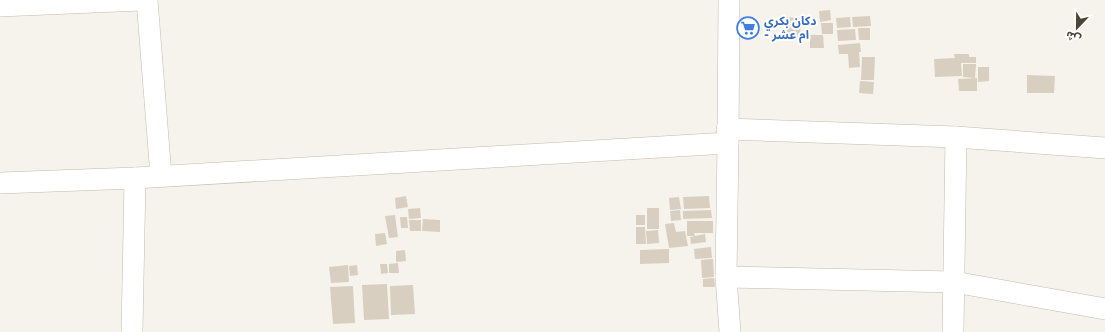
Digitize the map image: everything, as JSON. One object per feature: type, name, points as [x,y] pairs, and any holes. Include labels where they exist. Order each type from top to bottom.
[{"type":"street","points":[[0,6],[141,0]]},
{"type":"street","points":[[147,0],[160,176]]},
{"type":"street","points":[[730,0],[726,277],[730,332]]},
{"type":"street","points":[[0,183],[135,178],[728,136],[956,137],[1105,148]]},
{"type":"street","points":[[954,332],[956,137]]},
{"type":"street","points":[[132,332],[135,178]]},
{"type":"street","points":[[726,277],[954,282],[1105,309]]},
{"type":"building","points":[[830,10],[831,20],[820,22],[819,11]]},
{"type":"building","points":[[870,16],[871,26],[853,27],[852,17]]},
{"type":"building","points":[[785,17],[801,18],[800,40],[785,40]]},
{"type":"building","points":[[850,17],[851,27],[837,28],[836,18]]},
{"type":"building","points":[[821,23],[833,23],[833,34],[822,34]]},
{"type":"building","points":[[858,28],[870,28],[870,40],[859,40]]},
{"type":"building","points":[[855,29],[856,40],[838,41],[837,30]]},
{"type":"building","points":[[810,35],[823,35],[824,48],[810,48]]},
{"type":"building","points":[[860,43],[860,67],[849,68],[848,54],[839,54],[838,45]]},
{"type":"building","points":[[954,54],[969,54],[969,57],[976,57],[976,63],[961,63],[962,76],[935,77],[934,59],[955,58]]},
{"type":"building","points":[[862,57],[875,57],[874,80],[861,80]]},
{"type":"building","points":[[963,64],[976,64],[975,78],[963,77]]},
{"type":"building","points":[[978,67],[989,67],[989,81],[978,82]]},
{"type":"building","points":[[1027,75],[1055,76],[1054,93],[1027,93]]},
{"type":"building","points":[[977,78],[977,91],[959,91],[958,79]]},
{"type":"building","points":[[860,81],[874,82],[873,94],[859,93]]},
{"type":"building","points":[[406,196],[408,207],[396,209],[395,198]]},
{"type":"building","points":[[709,196],[710,208],[684,209],[683,197]]},
{"type":"building","points":[[679,197],[681,209],[670,210],[669,198]]},
{"type":"building","points":[[420,208],[421,218],[409,219],[408,209]]},
{"type":"building","points":[[647,208],[659,208],[659,229],[647,229]]},
{"type":"building","points":[[680,210],[681,220],[671,221],[670,211]]},
{"type":"building","points":[[711,210],[712,218],[683,219],[683,211]]},
{"type":"building","points":[[395,215],[398,237],[389,238],[385,216]]},
{"type":"building","points":[[636,215],[645,215],[645,225],[636,225]]},
{"type":"building","points":[[400,217],[407,217],[408,228],[401,228]]},
{"type":"building","points":[[423,219],[440,220],[440,232],[422,231]]},
{"type":"building","points":[[409,220],[421,220],[421,231],[410,231]]},
{"type":"building","points":[[687,221],[713,221],[713,233],[694,233],[695,236],[687,236]]},
{"type":"building","points":[[674,223],[676,232],[685,231],[688,246],[669,248],[665,224]]},
{"type":"building","points":[[636,227],[645,227],[646,244],[636,244]]},
{"type":"building","points":[[658,230],[659,243],[647,244],[646,231]]},
{"type":"building","points":[[385,233],[387,244],[376,246],[375,234]]},
{"type":"building","points":[[705,234],[706,242],[691,244],[690,237]]},
{"type":"building","points":[[711,247],[712,258],[695,259],[694,249]]},
{"type":"building","points":[[669,249],[669,263],[640,264],[640,250]]},
{"type":"building","points":[[405,250],[406,261],[396,262],[396,251]]},
{"type":"building","points":[[713,259],[714,277],[702,278],[701,260]]},
{"type":"building","points":[[398,263],[399,273],[389,273],[389,264]]},
{"type":"building","points":[[380,264],[387,264],[388,273],[381,274]]},
{"type":"building","points":[[348,265],[349,282],[331,283],[329,267]]},
{"type":"building","points":[[357,265],[358,275],[350,276],[349,266]]},
{"type":"building","points":[[714,278],[715,287],[703,287],[703,279]]},
{"type":"building","points":[[387,284],[389,319],[364,320],[362,285]]},
{"type":"building","points":[[413,285],[415,314],[391,315],[390,286]]},
{"type":"building","points":[[353,286],[355,323],[333,324],[330,287]]},
{"type":"place","name":"دكان بكري - ام عشر","points":[[748,28]]}]
